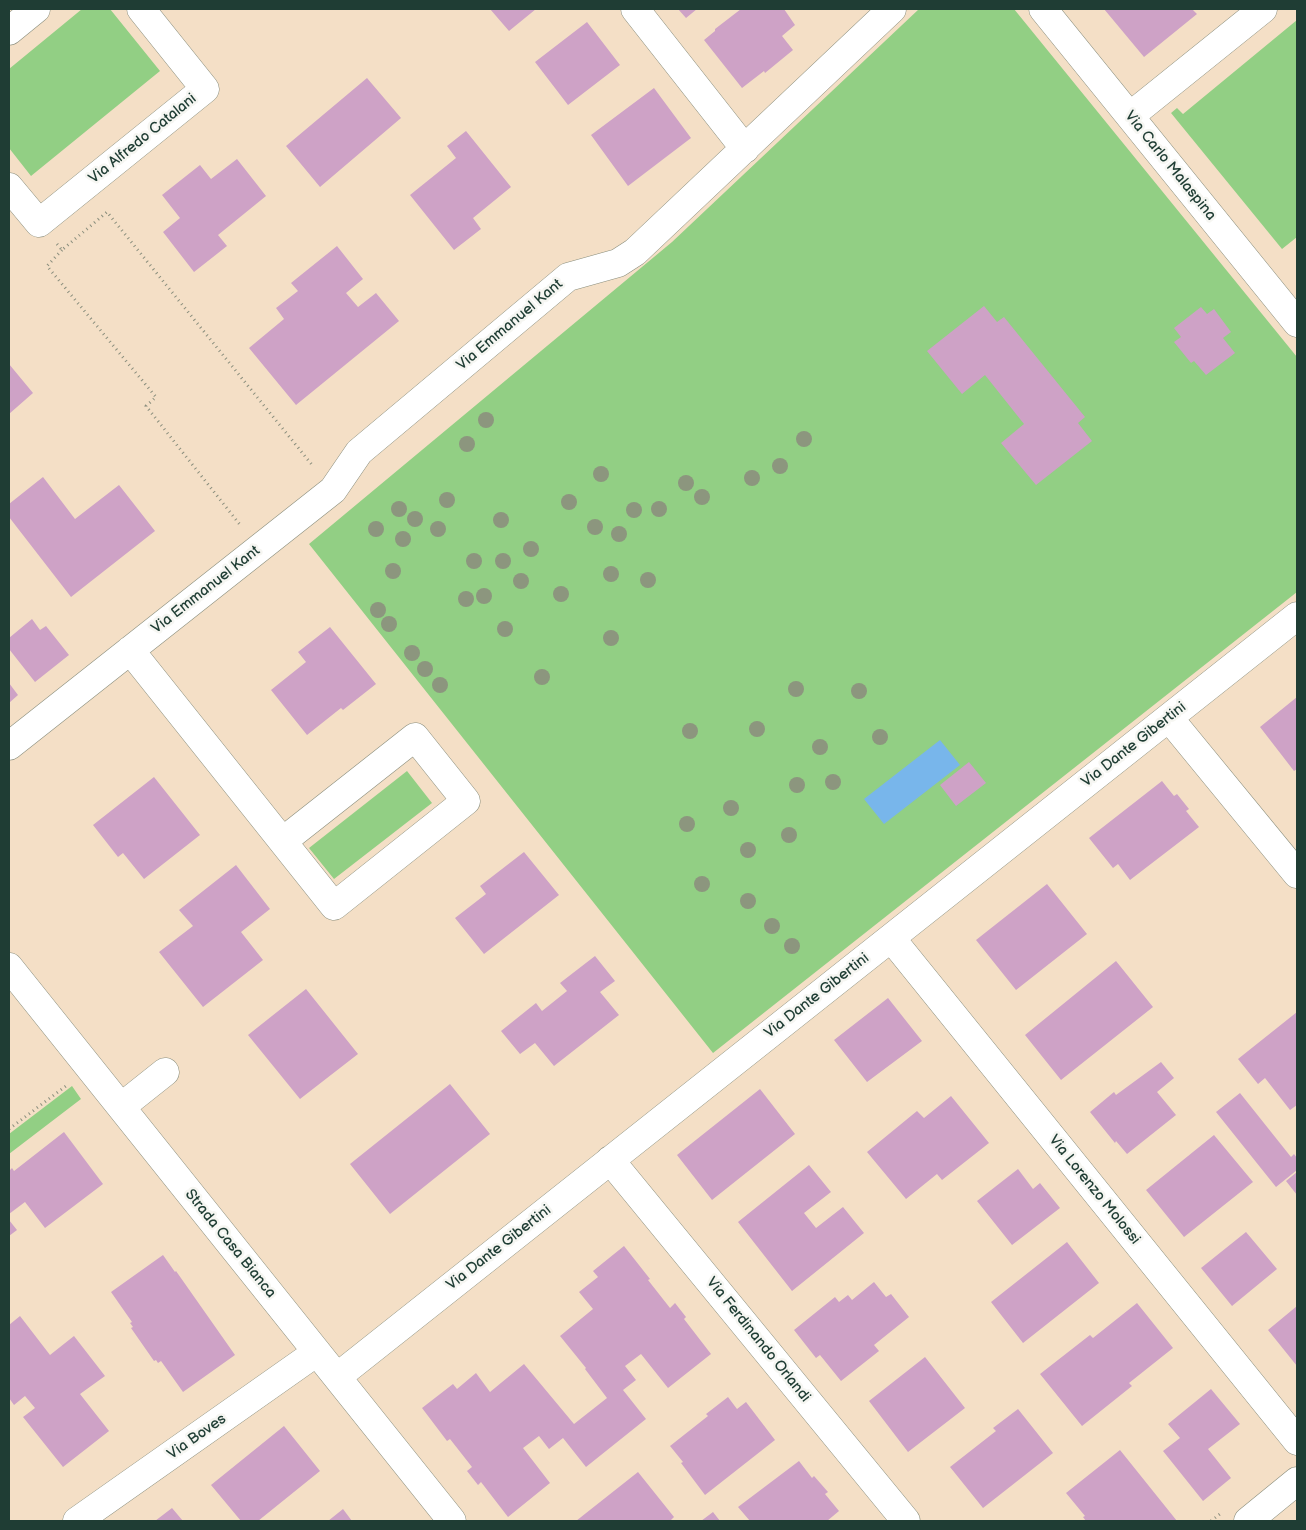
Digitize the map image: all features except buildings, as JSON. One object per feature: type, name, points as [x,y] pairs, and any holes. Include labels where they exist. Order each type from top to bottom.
[{"type":"street","points":[[9,31],[36,9]]},
{"type":"street","name":"Via Alfredo Catalani","points":[[39,224],[205,89],[141,9]]},
{"type":"street","points":[[635,9],[746,149]]},
{"type":"street","name":"Via Emmanuel Kant","points":[[9,746],[333,490],[359,452],[568,277],[618,263],[635,252],[892,9]]},
{"type":"street","name":"Via Carlo Malaspina","points":[[1043,9],[1294,312]]},
{"type":"street","points":[[1130,116],[1263,9]]},
{"type":"street","points":[[9,188],[39,224]]},
{"type":"street","name":"Via Dante Gibertini","points":[[336,1376],[1297,616]]},
{"type":"street","points":[[130,650],[334,906],[466,802],[415,738],[283,841]]},
{"type":"street","points":[[1169,718],[1297,874]]},
{"type":"street","name":"Via Lorenzo Molossi","points":[[891,938],[1297,1441]]},
{"type":"street","name":"Strada Casa Bianca","points":[[9,967],[452,1521]]},
{"type":"street","points":[[121,1107],[165,1072]]},
{"type":"street","name":"Via Ferdinando Orlandi","points":[[610,1160],[906,1521]]},
{"type":"street","name":"Via Boves","points":[[76,1521],[317,1352]]},
{"type":"street","points":[[1248,1521],[1297,1481]]},
{"type":"path","points":[[258,548],[146,406],[156,397],[47,266],[62,250],[107,212],[333,490]]},
{"type":"path","points":[[39,224],[62,250]]},
{"type":"path","points":[[9,1129],[68,1085]]},
{"type":"green space","points":[[82,9],[110,9],[160,71],[31,176],[9,148],[9,69]]},
{"type":"green space","points":[[919,9],[1014,9],[1297,357],[1297,592],[713,1053],[309,544],[672,242]]},
{"type":"green space","points":[[1297,20],[1297,237],[1282,249],[1171,113],[1177,108],[1183,114]]},
{"type":"green space","points":[[407,771],[432,803],[334,879],[309,848]]},
{"type":"green space","points":[[72,1086],[81,1099],[9,1154],[9,1134]]},
{"type":"water","points":[[940,740],[960,765],[884,824],[864,799]]}]
